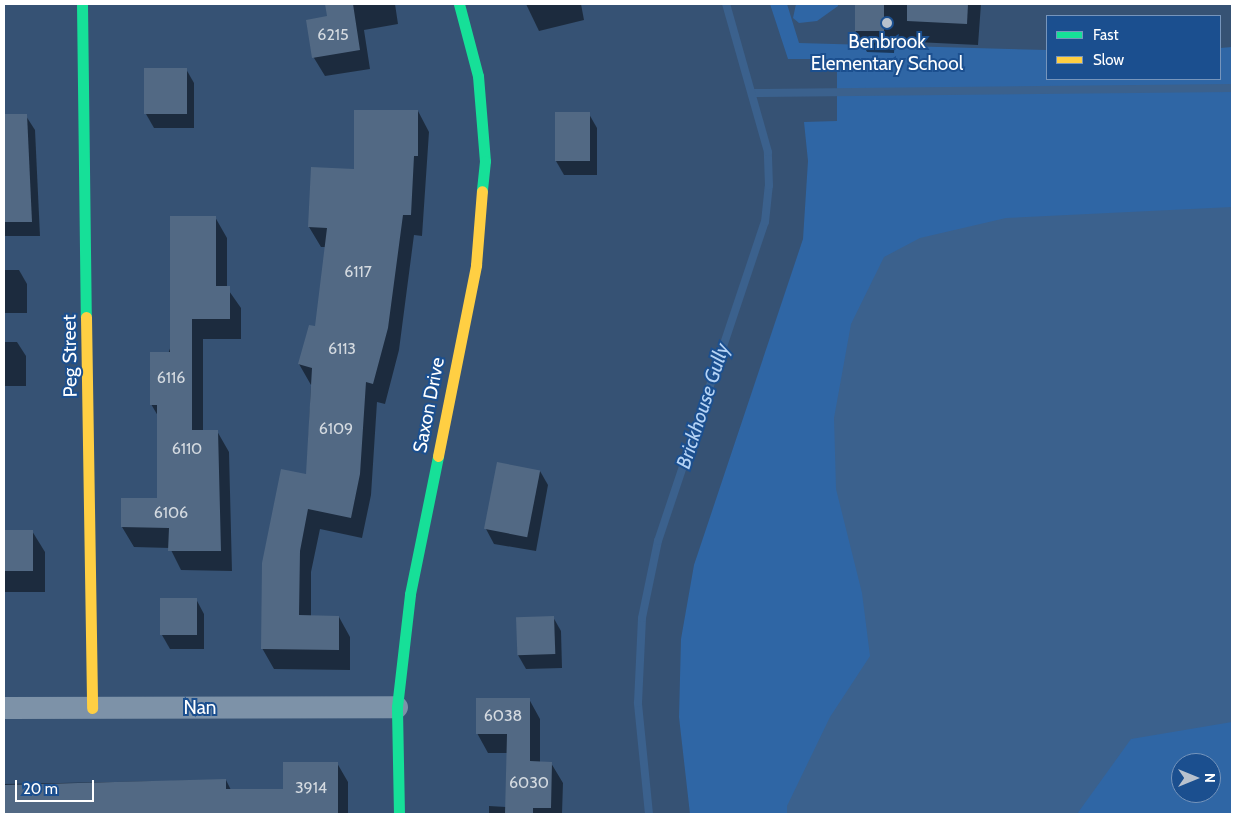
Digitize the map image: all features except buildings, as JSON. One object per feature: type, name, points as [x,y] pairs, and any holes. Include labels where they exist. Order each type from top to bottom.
[{"type":"street","name":"Peg Street","points":[[82,4],[92,708]]},
{"type":"street","name":"Saxon Drive","points":[[399,814],[397,707],[410,594],[476,265],[485,160],[478,76],[459,4]]},
{"type":"street","name":"Nan","points":[[4,708],[397,707]]},
{"type":"shaded area","points":[[770,4],[787,4],[799,43],[1046,50],[1046,80],[1221,80],[1221,48],[1232,47],[1232,814],[690,814],[679,717],[681,639],[694,565],[803,239],[808,161],[804,122],[837,121],[837,59],[788,59]]},
{"type":"shaded area","points":[[796,4],[838,4],[838,6],[817,21],[799,23],[793,18]]},
{"type":"shaded area","points":[[1232,207],[1232,722],[1131,739],[1077,814],[787,814],[787,806],[830,717],[870,656],[862,593],[836,489],[834,418],[851,324],[884,257],[920,238],[1006,218]]},
{"type":"waterway","name":"Brickhouse Gully","points":[[649,814],[638,703],[642,618],[658,541],[765,222],[769,186],[768,152],[726,4]]},
{"type":"waterway","points":[[753,93],[1232,88]]},
{"type":"traffic: fast","points":[[82,4],[86,317]]},
{"type":"traffic: fast","points":[[459,4],[478,76],[485,161],[482,191]]},
{"type":"traffic: fast","points":[[399,814],[397,707],[410,594],[438,456]]},
{"type":"traffic: slow","points":[[438,456],[476,265],[482,191]]},
{"type":"traffic: slow","points":[[86,317],[92,708]]},
{"type":"place","name":"Benbrook Elementary School","points":[[887,23]]}]
